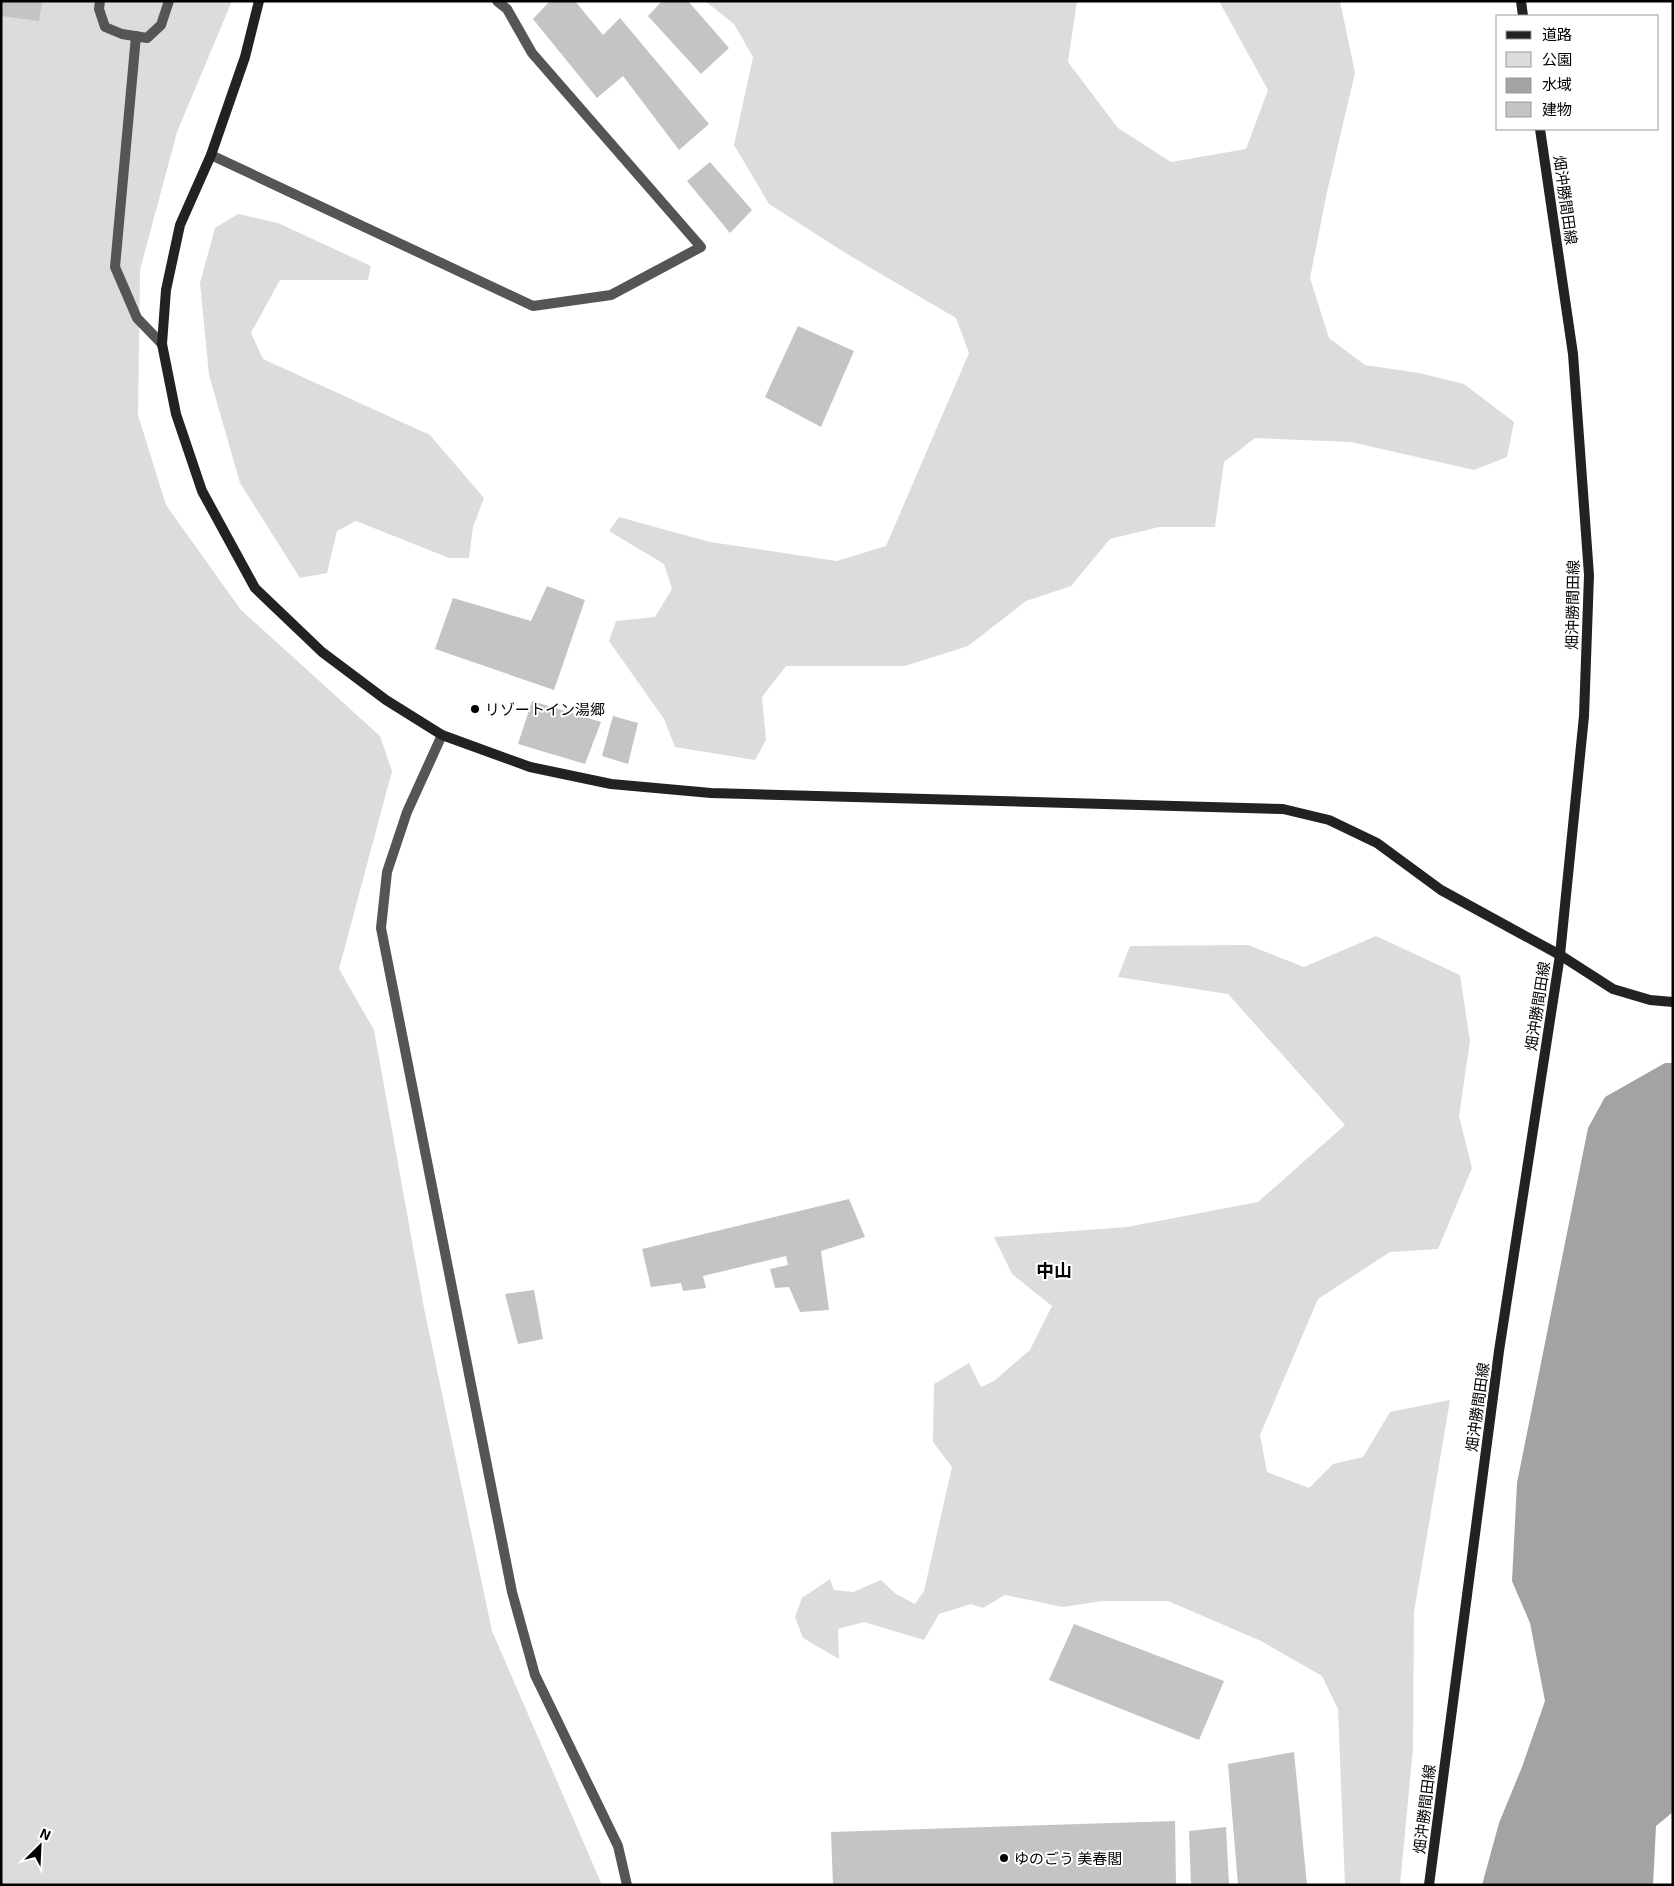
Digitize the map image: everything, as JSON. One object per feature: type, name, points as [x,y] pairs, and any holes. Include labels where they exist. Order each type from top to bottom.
[{"type":"street","points":[[100,1],[99,9],[105,27],[122,34],[147,38],[161,25],[168,1]]},
{"type":"street","points":[[259,1],[245,57],[211,155],[180,224],[166,290],[162,344],[176,414],[202,490],[255,588],[322,652],[386,700],[442,734],[530,767],[611,784],[711,793],[1283,809],[1329,820],[1377,844],[1442,890],[1560,955],[1613,989],[1650,1000],[1673,1002]]},
{"type":"street","points":[[211,155],[533,306],[611,295],[701,247],[532,53],[507,9],[497,1]]},
{"type":"street","points":[[1521,1],[1523,15]]},
{"type":"street","points":[[136,36],[115,267],[137,318],[162,344]]},
{"type":"street","name":"畑沖勝間田線","points":[[1429,1885],[1499,1352],[1560,955],[1584,716],[1589,575],[1573,354],[1540,130]]},
{"type":"street","points":[[442,734],[407,812],[387,872],[381,928],[512,1592],[535,1675],[618,1846],[627,1885]]},
{"type":"green space","points":[[1,1],[232,1],[177,132],[140,270],[138,415],[166,505],[241,610],[380,736],[392,771],[339,969],[374,1030],[424,1308],[492,1631],[602,1885],[1,1885]]},
{"type":"green space","points":[[705,1],[1077,1],[1068,62],[1118,128],[1171,162],[1246,149],[1268,90],[1219,1],[1340,1],[1355,73],[1327,192],[1310,278],[1329,338],[1365,365],[1419,373],[1464,384],[1514,422],[1507,457],[1474,470],[1351,442],[1255,438],[1224,462],[1215,527],[1159,527],[1110,539],[1071,586],[1026,601],[968,646],[905,666],[786,666],[762,697],[766,740],[755,760],[675,747],[664,719],[609,641],[616,621],[655,617],[672,589],[664,564],[609,531],[619,517],[710,542],[837,561],[886,546],[969,353],[956,318],[847,254],[769,204],[734,145],[753,57],[734,24]]},
{"type":"green space","points":[[238,214],[278,223],[371,266],[368,280],[280,280],[251,333],[263,359],[430,435],[484,498],[473,527],[469,558],[449,558],[356,521],[337,531],[327,573],[300,578],[240,483],[209,375],[200,283],[215,228]]},
{"type":"green space","points":[[1376,936],[1460,975],[1470,1041],[1459,1116],[1472,1168],[1438,1249],[1390,1252],[1318,1299],[1260,1435],[1267,1472],[1309,1488],[1333,1464],[1363,1457],[1390,1412],[1450,1400],[1414,1612],[1413,1748],[1400,1885],[1345,1885],[1338,1709],[1322,1676],[1261,1641],[1168,1601],[1102,1601],[1063,1607],[1005,1595],[983,1608],[971,1604],[939,1614],[924,1640],[864,1622],[838,1629],[839,1659],[803,1638],[795,1617],[802,1598],[830,1579],[834,1590],[853,1592],[881,1580],[896,1594],[915,1604],[924,1591],[952,1467],[933,1442],[934,1384],[969,1363],[981,1387],[994,1381],[1030,1350],[1052,1306],[1012,1274],[994,1237],[1127,1227],[1258,1202],[1345,1125],[1228,994],[1118,977],[1130,946],[1248,945],[1304,967]]},
{"type":"water","points":[[1665,1063],[1673,1063],[1673,1812],[1656,1826],[1653,1885],[1482,1885],[1499,1823],[1522,1767],[1545,1701],[1530,1623],[1512,1581],[1517,1483],[1588,1128],[1605,1097]]},
{"type":"building","points":[[1,1],[42,1],[39,21],[1,16]]},
{"type":"building","points":[[550,1],[575,1],[603,35],[620,18],[709,124],[679,150],[623,76],[597,98],[533,19]]},
{"type":"building","points":[[662,1],[688,1],[729,48],[701,74],[648,16]]},
{"type":"building","points":[[710,162],[752,210],[730,233],[687,181]]},
{"type":"building","points":[[798,326],[854,351],[821,427],[765,397]]},
{"type":"building","name":"リゾートイン湯郷","points":[[547,586],[585,600],[554,690],[435,649],[453,598],[531,621]]},
{"type":"building","points":[[532,701],[601,722],[585,764],[518,744]]},
{"type":"building","points":[[613,716],[638,723],[628,764],[602,756]]},
{"type":"building","points":[[849,1199],[865,1237],[821,1251],[829,1310],[800,1312],[789,1287],[775,1288],[770,1269],[788,1265],[786,1256],[703,1276],[706,1288],[683,1291],[681,1283],[651,1287],[642,1249]]},
{"type":"building","points":[[534,1290],[543,1339],[518,1344],[505,1294]]},
{"type":"building","points":[[1074,1624],[1224,1681],[1199,1740],[1049,1680]]},
{"type":"building","points":[[1294,1752],[1307,1885],[1238,1885],[1228,1764]]},
{"type":"building","name":"ゆのごう 美春閣","points":[[1175,1821],[1176,1885],[833,1885],[831,1832]]},
{"type":"building","points":[[1226,1827],[1229,1885],[1191,1885],[1189,1831]]},
{"type":"place","name":"リゾートイン湯郷","points":[[475,709]]},
{"type":"place","name":"ゆのごう 美春閣","points":[[1004,1858]]},
{"type":"district","name":"中山","points":[[1054,1270]]}]
